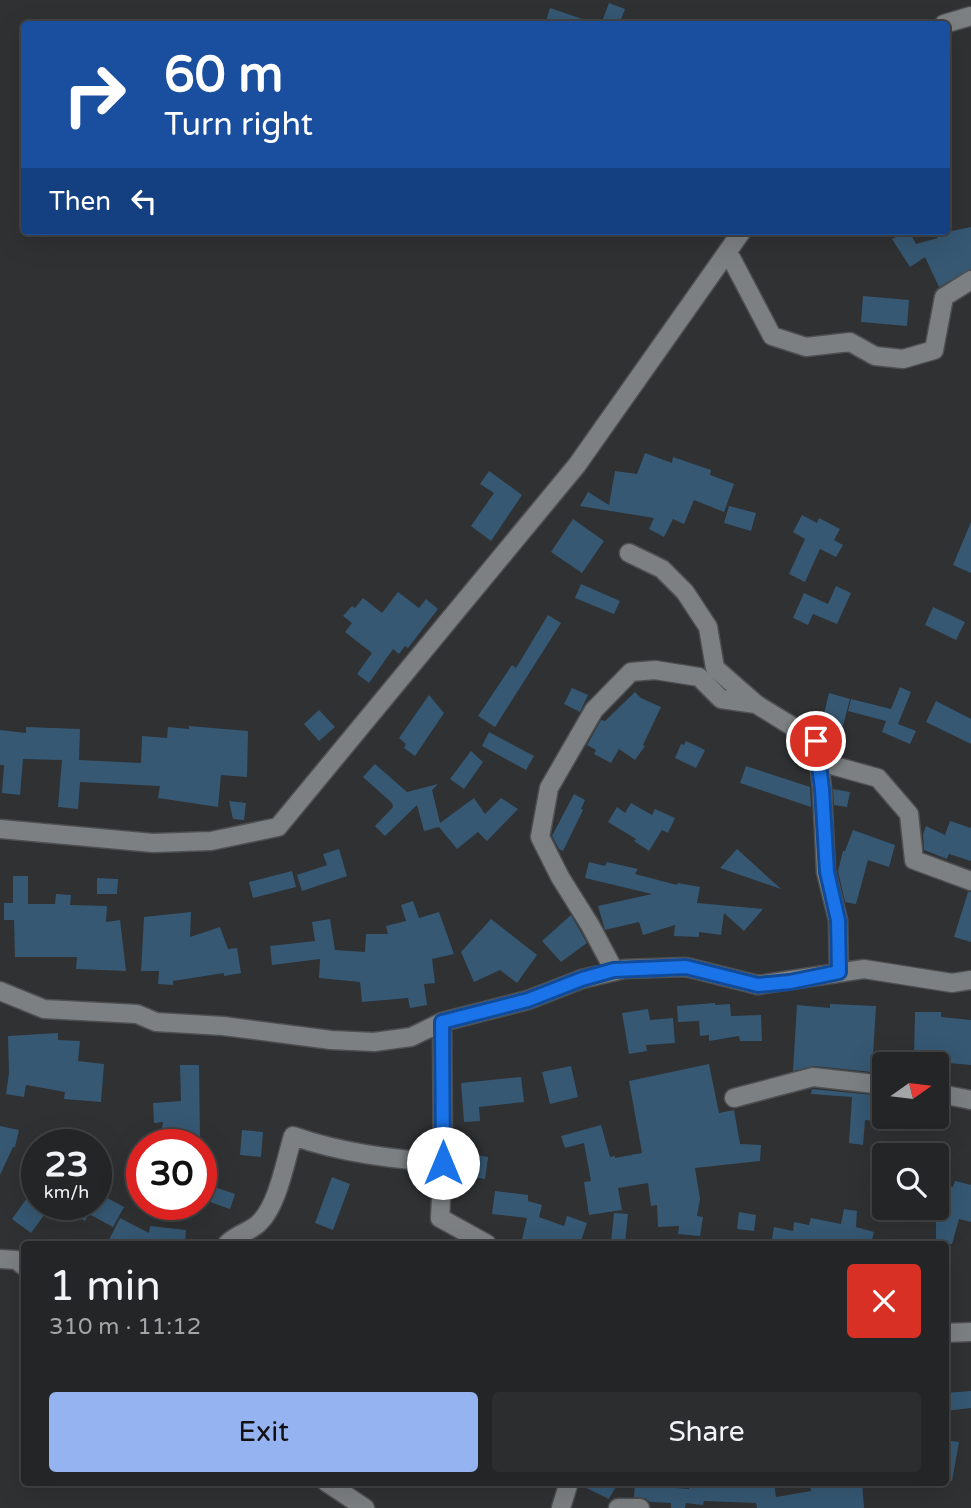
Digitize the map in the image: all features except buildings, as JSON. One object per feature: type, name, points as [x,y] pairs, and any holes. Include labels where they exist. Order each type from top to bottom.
[{"type":"street","points":[[950,22],[971,16]]},
{"type":"street","points":[[0,829],[153,843],[211,841],[278,827],[577,465],[740,235]]},
{"type":"street","points":[[728,252],[772,336],[806,347],[850,342],[875,356],[903,359],[934,350],[944,297],[971,280]]},
{"type":"street","points":[[629,553],[662,569],[685,592],[708,627],[715,668],[756,704],[816,741],[835,766],[878,778],[909,814],[914,860],[971,881]]},
{"type":"street","points":[[614,970],[540,837],[549,788],[594,710],[631,672],[655,670],[699,677],[721,699],[756,704]]},
{"type":"street","points":[[816,741],[827,872],[838,920],[839,972]]},
{"type":"street","points":[[0,991],[44,1009],[137,1014],[156,1022],[223,1026],[331,1040],[374,1042],[411,1037],[442,1022],[528,1000],[614,970],[686,967],[758,985],[864,970],[952,983],[971,980]]},
{"type":"street","points":[[442,1022],[443,1163],[440,1218],[482,1241]]},
{"type":"street","points":[[734,1098],[813,1077],[872,1084]]},
{"type":"street","points":[[949,1096],[971,1100]]},
{"type":"street","points":[[230,1241],[257,1226],[270,1212],[293,1136],[309,1142],[395,1159],[443,1163]]},
{"type":"street","points":[[0,1259],[16,1260],[21,1264]]},
{"type":"street","points":[[949,1333],[971,1332]]},
{"type":"street","points":[[332,1486],[365,1508]]},
{"type":"street","points":[[561,1508],[568,1486]]},
{"type":"street","points":[[618,1508],[640,1508]]},
{"type":"route","points":[[443,1163],[442,1022],[528,1000],[614,970],[686,967],[758,985],[790,982],[839,972],[838,920],[827,872],[816,741]]}]
